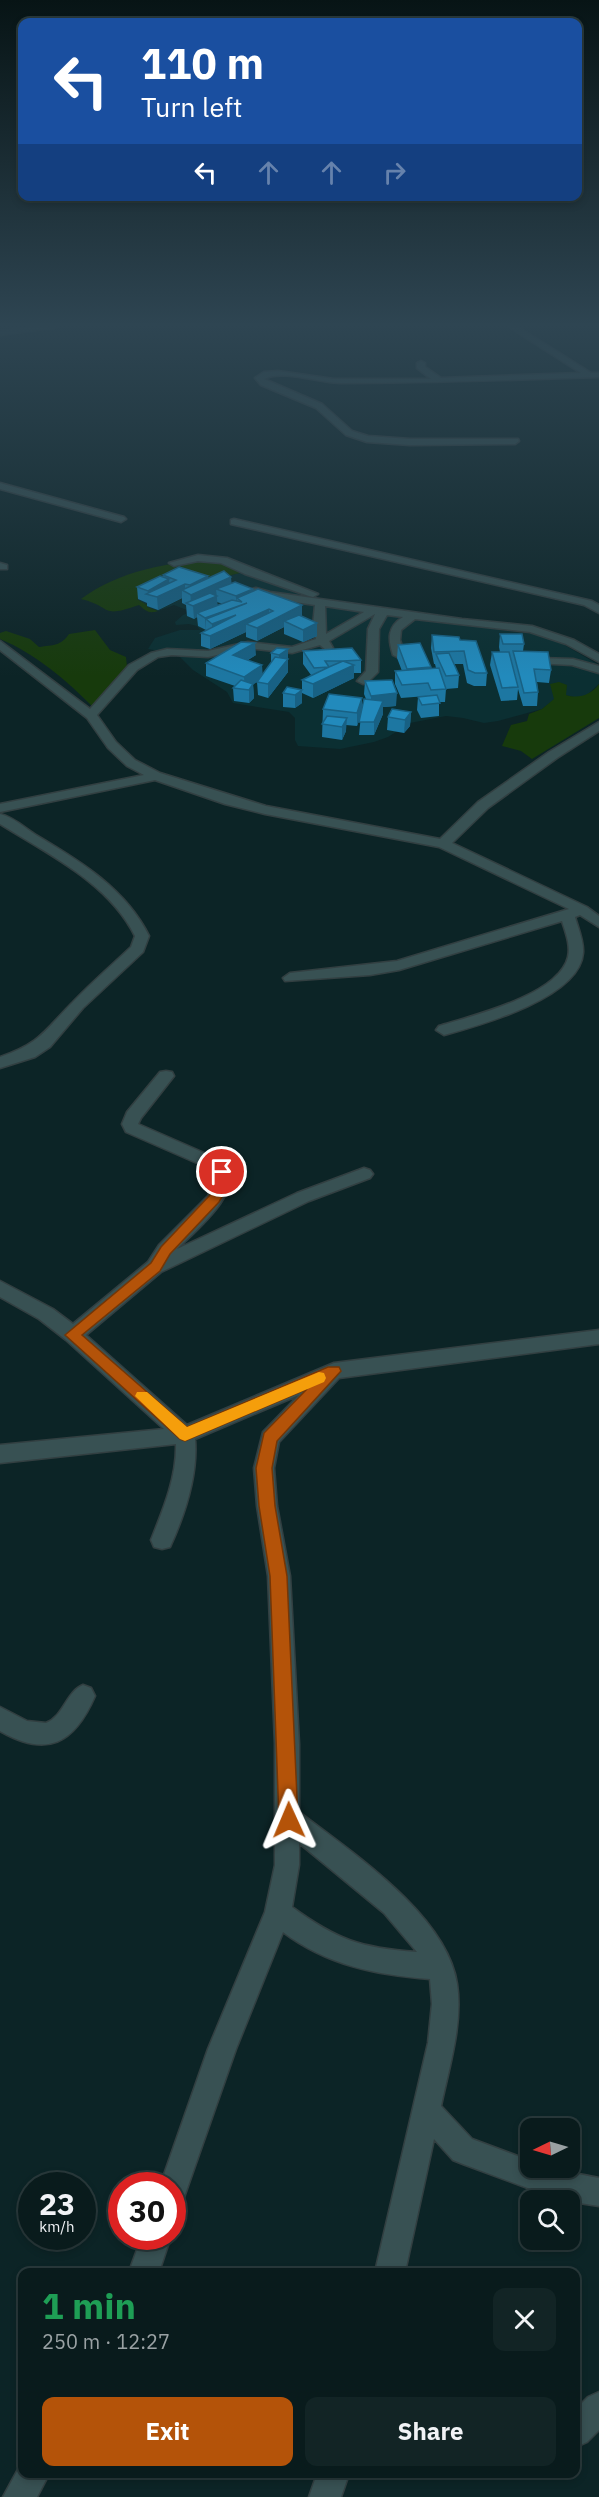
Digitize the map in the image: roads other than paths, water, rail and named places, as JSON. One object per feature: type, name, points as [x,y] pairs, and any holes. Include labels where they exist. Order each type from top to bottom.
[{"type":"street","points":[[0,486],[121,519]]},
{"type":"street","points":[[234,522],[588,603],[599,609]]},
{"type":"street","points":[[174,563],[212,558],[223,560],[249,572],[312,592],[321,601]]},
{"type":"street","points":[[233,577],[249,572]]},
{"type":"street","points":[[246,587],[268,595],[462,622],[532,629],[570,642],[599,659]]},
{"type":"street","points":[[321,601],[318,613],[321,640],[335,659]]},
{"type":"street","points":[[91,715],[126,674],[144,658],[187,651],[210,654],[246,645],[285,650],[297,649],[321,640],[381,610]]},
{"type":"street","points":[[363,681],[372,672],[373,629],[375,619],[381,610]]},
{"type":"street","points":[[399,655],[393,640],[394,633],[398,624],[416,614]]},
{"type":"street","points":[[450,634],[462,622]]},
{"type":"street","points":[[0,644],[91,715],[112,745],[131,763],[156,776],[230,801],[265,810],[443,844],[599,923]]},
{"type":"street","points":[[538,662],[549,660],[573,662],[599,670]]},
{"type":"street","points":[[443,844],[483,805],[553,755],[599,726]]},
{"type":"street","points":[[0,808],[156,776]]},
{"type":"street","points":[[0,818],[118,900],[135,919],[142,936],[138,949],[78,1005],[44,1042],[28,1053],[0,1063]]},
{"type":"street","points":[[290,978],[399,965],[574,912]]},
{"type":"street","points":[[444,1030],[541,994],[557,984],[569,971],[576,955],[574,912]]},
{"type":"street","points":[[155,1267],[165,1250],[214,1199],[223,1180],[221,1167],[132,1128],[130,1124],[133,1116],[166,1076]]},
{"type":"street","points":[[73,1335],[155,1267],[303,1197],[364,1174]]},
{"type":"street","points":[[0,1288],[46,1314],[73,1335],[185,1435],[188,1451],[184,1476],[162,1540]]},
{"type":"street","points":[[0,1304],[46,1314]]},
{"type":"street","points":[[0,1454],[185,1435],[334,1371],[599,1337]]},
{"type":"street","points":[[179,2172],[222,2049],[278,1912],[287,1865],[289,1820],[279,1576],[267,1506],[264,1468],[270,1438],[334,1371]]},
{"type":"street","points":[[0,1718],[12,1726],[37,1735],[50,1734],[62,1727],[83,1696]]},
{"type":"street","points":[[289,1820],[375,1887],[425,1942],[440,1967],[444,2011],[441,2043],[391,2268]]},
{"type":"street","points":[[278,1912],[316,1939],[344,1952],[383,1962],[440,1967]]},
{"type":"street","points":[[426,2111],[463,2150],[560,2186],[599,2192]]},
{"type":"street","points":[[145,2268],[152,2250]]},
{"type":"street","points":[[580,2427],[599,2408]]},
{"type":"street","points":[[19,2497],[31,2478]]},
{"type":"street","points":[[325,2497],[332,2478]]}]
